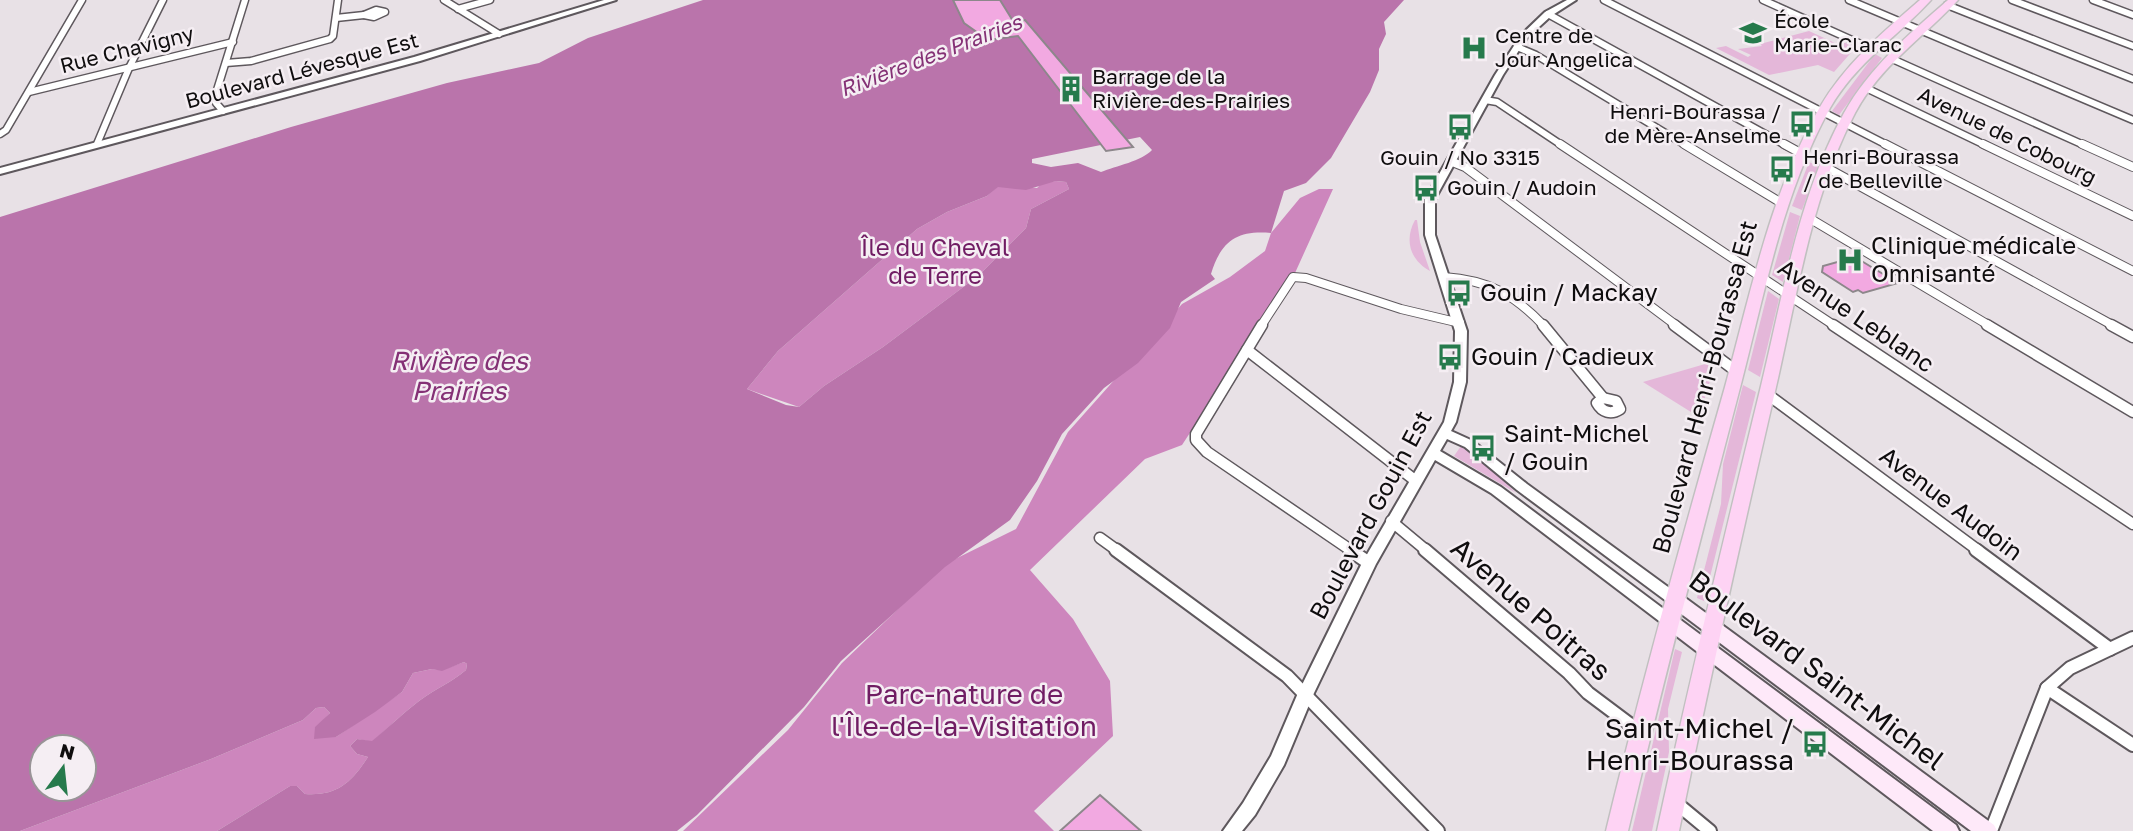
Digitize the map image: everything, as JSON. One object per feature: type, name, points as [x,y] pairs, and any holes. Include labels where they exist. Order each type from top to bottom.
[{"type":"main road","name":"Boulevard Henri-Bourassa Est","points":[[1617,831],[1668,620],[1783,204],[1822,112],[1845,78],[1872,49],[1926,0]]},
{"type":"main road","points":[[1668,831],[1712,627],[1809,218],[1845,124],[1866,88],[1890,58],[1950,2]]},
{"type":"main road","name":"Boulevard Saint-Michel","points":[[1674,599],[1989,831]]},
{"type":"main road","name":"Boulevard Saint-Michel","points":[[1668,620],[1949,831]]},
{"type":"street","points":[[3,132],[82,0]]},
{"type":"street","points":[[97,144],[129,68],[163,0]]},
{"type":"street","points":[[223,111],[216,103],[217,90],[245,0]]},
{"type":"street","points":[[226,63],[251,61],[330,39],[338,0]]},
{"type":"street","points":[[444,0],[499,34]]},
{"type":"street","points":[[458,9],[490,0]]},
{"type":"street","name":"Boulevard Lévesque Est","points":[[0,171],[499,34],[612,0]]},
{"type":"street","name":"Boulevard Gouin Est","points":[[1232,831],[1250,809],[1273,769],[1306,693],[1369,563],[1391,521],[1445,433],[1460,382],[1460,323],[1430,235],[1430,199],[1517,47],[1531,28],[1572,0]]},
{"type":"street","points":[[1604,0],[2133,271]]},
{"type":"street","points":[[1763,0],[1872,49]]},
{"type":"street","points":[[1849,0],[2133,120]]},
{"type":"street","points":[[2012,0],[2133,46]]},
{"type":"street","points":[[2093,0],[2133,15]]},
{"type":"street","points":[[1950,2],[2133,79]]},
{"type":"street","points":[[1548,14],[1804,155]]},
{"type":"street","points":[[336,18],[364,15]]},
{"type":"street","name":"Rue Chavigny","points":[[29,92],[233,42]]},
{"type":"street","points":[[1517,47],[1536,55],[1783,204]]},
{"type":"street","points":[[1890,58],[2133,167]]},
{"type":"street","name":"Avenue de Cobourg","points":[[1866,88],[2133,216]]},
{"type":"street","name":"Avenue Leblanc","points":[[1486,100],[1497,102],[2133,524]]},
{"type":"street","points":[[1450,161],[1465,167],[1736,371]]},
{"type":"street","points":[[1827,168],[2133,337]]},
{"type":"street","points":[[1809,218],[2133,412]]},
{"type":"street","points":[[1444,277],[1462,276],[1480,280],[1526,307],[1603,398]]},
{"type":"street","points":[[1369,563],[1207,452],[1196,440],[1196,434],[1287,282],[1293,277],[1307,278],[1401,309],[1460,323]]},
{"type":"street","points":[[1247,350],[1416,481]]},
{"type":"street","name":"Avenue Audoin","points":[[1767,394],[2110,649]]},
{"type":"street","name":"Boulevard Saint-Michel","points":[[1445,433],[1471,446],[1674,599]]},
{"type":"street","name":"Boulevard Saint-Michel","points":[[1433,453],[1496,490],[1668,620]]},
{"type":"street","name":"Avenue Poitras","points":[[1391,521],[1569,673],[1588,693],[1640,732]]},
{"type":"street","points":[[1100,538],[1287,676],[1438,831]]},
{"type":"street","points":[[1989,831],[2047,688],[2070,668],[2133,638]]},
{"type":"street","points":[[2047,688],[2133,744]]},
{"type":"street","points":[[1674,801],[1710,831]]},
{"type":"shaded area","points":[[1809,31],[1835,43],[1843,42],[1856,47],[1834,72],[1818,65],[1769,75],[1716,48],[1726,46],[1748,57],[1751,55],[1738,49],[1762,46],[1760,44]]},
{"type":"shaded area","points":[[1875,54],[1882,58],[1839,115],[1832,111]]},
{"type":"shaded area","points":[[1809,162],[1818,166],[1802,210],[1792,206]]},
{"type":"shaded area","points":[[1790,212],[1800,216],[1783,282],[1772,275]]},
{"type":"shaded area","points":[[1415,220],[1430,271],[1418,261],[1411,249],[1410,235]]},
{"type":"shaded area","points":[[1768,291],[1779,299],[1760,377],[1748,370]]},
{"type":"shaded area","points":[[1712,362],[1715,365],[1699,417],[1643,382]]},
{"type":"shaded area","points":[[1743,385],[1756,392],[1704,601],[1697,598],[1721,504],[1723,464]]},
{"type":"shaded area","points":[[1461,446],[1483,460],[1516,493],[1454,456]]},
{"type":"shaded area","points":[[1675,649],[1682,652],[1668,709],[1669,752],[1652,831],[1632,831]]},
{"type":"green space","name":"Île du Cheval de Terre","points":[[1066,182],[1069,189],[1031,209],[1026,228],[978,276],[883,347],[824,386],[799,407],[747,389],[778,351],[917,229],[947,212],[987,196],[998,186],[1037,188],[1042,183]]},
{"type":"green space","name":"Parc-nature de l'Île-de-la-Visitation","points":[[1319,189],[1333,189],[1295,273],[1182,445],[1145,459],[1030,570],[1073,619],[1110,681],[1113,736],[1034,811],[1054,831],[683,831],[788,730],[842,663],[945,564],[1016,529],[1068,432],[1182,304],[1230,277],[1265,251],[1271,233],[1300,198]]},
{"type":"green space","points":[[464,662],[467,664],[466,670],[419,701],[372,742],[357,739],[350,746],[357,754],[368,757],[349,781],[335,790],[305,794],[297,786],[290,786],[217,831],[20,831],[211,759],[303,720],[316,708],[324,707],[330,713],[318,726],[336,737],[402,692],[413,673],[442,670]]},
{"type":"water","name":"Rivière des Prairies","points":[[703,0],[1404,0],[1384,22],[1386,34],[1379,49],[1379,70],[1370,92],[1331,158],[1306,183],[1284,191],[1271,233],[1249,233],[1225,246],[1211,274],[1215,279],[1181,302],[1170,328],[1138,363],[1104,388],[1062,434],[1037,481],[1010,520],[945,567],[841,661],[804,707],[697,815],[677,831],[217,831],[290,786],[297,786],[305,794],[316,794],[342,786],[368,757],[357,754],[350,746],[357,739],[372,741],[419,701],[466,670],[467,664],[464,662],[442,671],[432,669],[413,673],[402,692],[336,737],[314,739],[315,727],[330,713],[324,707],[316,708],[303,720],[211,759],[98,802],[98,733],[28,733],[28,803],[94,803],[20,831],[0,831],[0,217],[291,127],[447,83],[539,63],[588,38]],"holes":[[[1140,137],[1152,150],[1135,160],[1101,172],[1078,163],[1051,167],[1032,163],[1032,159]],[[1056,181],[1066,182],[1069,189],[1031,209],[1026,228],[978,276],[883,347],[824,386],[799,407],[786,405],[747,389],[778,351],[917,229],[947,212],[987,196],[998,187],[1026,190]]]},
{"type":"building","name":"Barrage de la Rivière-des-Prairies","points":[[953,0],[1000,0],[1013,21],[1025,20],[1133,147],[1106,151],[1018,36],[988,40],[964,23]]},
{"type":"building","points":[[1855,257],[1898,283],[1863,293],[1858,290],[1853,292],[1822,272],[1823,266]]},
{"type":"building","points":[[1100,795],[1141,831],[1060,831]]},
{"type":"place","name":"École Marie-Clarac","points":[[1753,33]]},
{"type":"place","name":"Centre de Jour Angelica","points":[[1474,48]]},
{"type":"place","name":"Barrage de la Rivière-des-Prairies","points":[[1071,89]]},
{"type":"place","name":"Henri-Bourassa / de Mère-Anselme","points":[[1802,124]]},
{"type":"place","name":"Gouin / No 3315","points":[[1460,127]]},
{"type":"place","name":"Henri-Bourassa / de Belleville","points":[[1782,169]]},
{"type":"place","name":"Gouin / Audoin","points":[[1426,188]]},
{"type":"place","name":"Clinique médicale Omnisanté","points":[[1850,260]]},
{"type":"place","name":"Gouin / Mackay","points":[[1459,293]]},
{"type":"place","name":"Gouin / Cadieux","points":[[1450,357]]},
{"type":"place","name":"Saint-Michel / Gouin","points":[[1483,448]]},
{"type":"place","name":"Saint-Michel / Henri-Bourassa","points":[[1815,744]]}]
